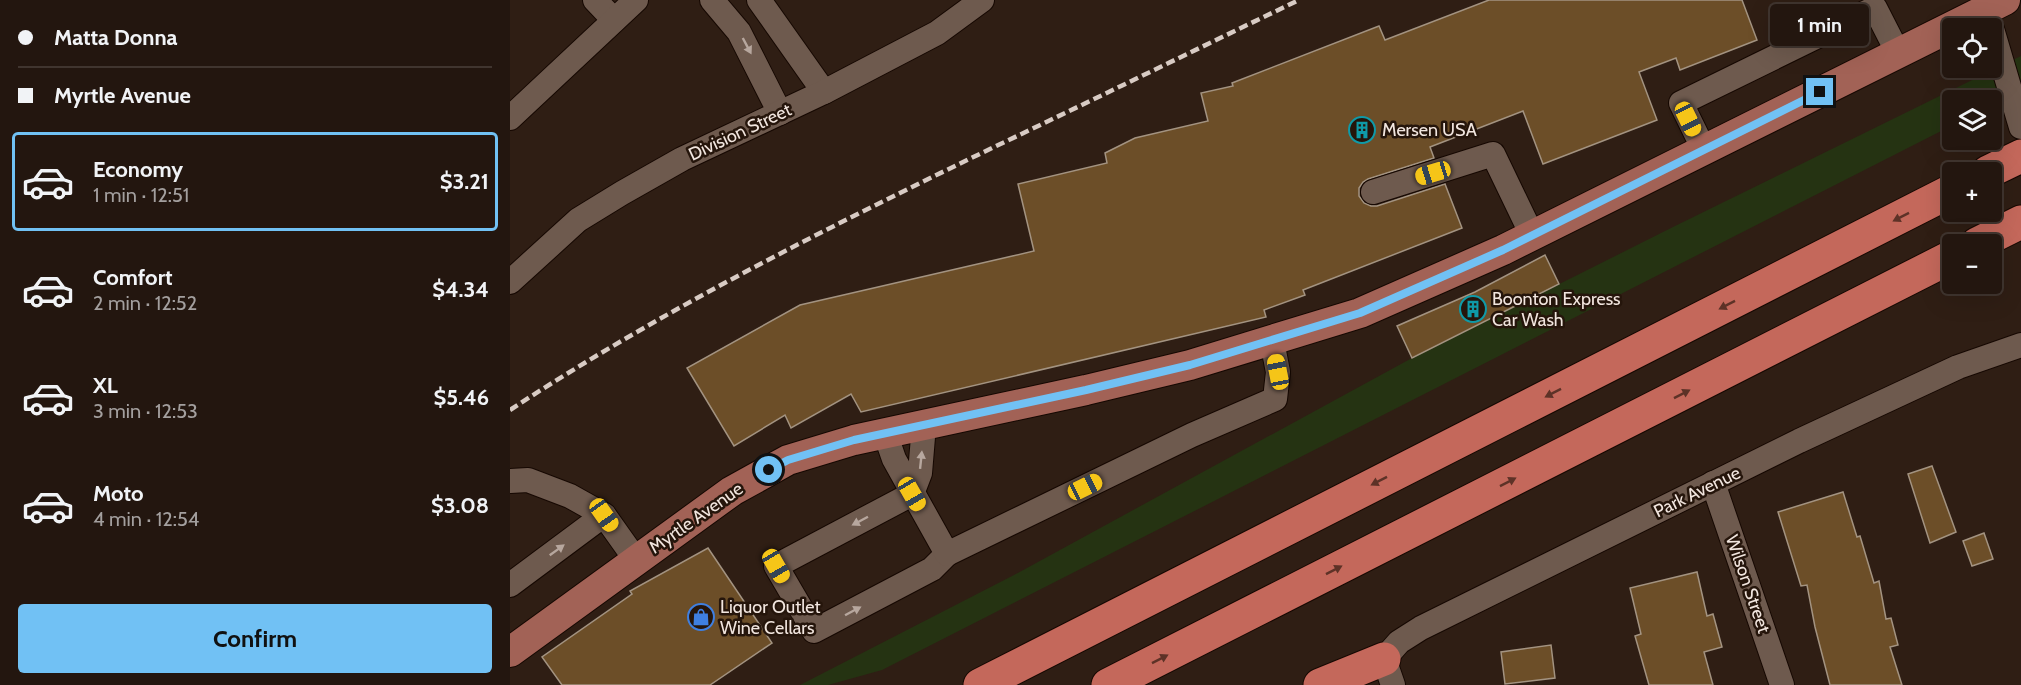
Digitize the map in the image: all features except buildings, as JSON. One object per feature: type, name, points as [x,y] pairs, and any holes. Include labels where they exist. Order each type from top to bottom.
[{"type":"highway","points":[[980,685],[1942,196]]},
{"type":"highway","points":[[1997,234],[2020,222]]},
{"type":"highway","points":[[1108,685],[1942,262]]},
{"type":"highway","points":[[1320,685],[1388,672]]},
{"type":"main road","name":"Myrtle Avenue","points":[[510,652],[732,491],[788,460],[854,440],[1097,388],[1190,365],[1360,313],[1532,235],[1898,53],[1992,13]]},
{"type":"street","points":[[595,0],[614,20]]},
{"type":"street","points":[[510,118],[636,0]]},
{"type":"street","points":[[712,0],[739,32],[780,113]]},
{"type":"street","points":[[759,0],[824,92]]},
{"type":"street","name":"Division Street","points":[[510,282],[578,220],[596,209],[682,159],[824,92],[937,33],[982,0]]},
{"type":"street","points":[[1704,150],[1681,103],[1875,8],[1898,53]]},
{"type":"street","points":[[1992,13],[2021,127]]},
{"type":"street","points":[[1373,192],[1493,154],[1532,235]]},
{"type":"street","points":[[924,425],[920,473],[912,494],[776,566],[814,631],[932,569],[947,554],[1181,440],[1275,399],[1278,372],[1272,341]]},
{"type":"street","name":"Park Avenue","points":[[1388,672],[1399,642],[1421,628],[1799,441],[1958,367],[2021,345]]},
{"type":"street","points":[[885,433],[894,459],[947,554]]},
{"type":"street","points":[[510,481],[528,480],[570,496],[604,515],[636,560]]},
{"type":"street","name":"Wilson Street","points":[[1713,483],[1782,685]]},
{"type":"street","points":[[510,585],[604,515]]},
{"type":"green space","points":[[2021,56],[2021,91],[2002,101],[2002,90],[1952,90],[1976,78],[2002,78],[2002,65]]},
{"type":"green space","points":[[1942,95],[1942,131],[882,670],[828,685],[800,685],[1014,575],[1412,358]]},
{"type":"railway","points":[[510,410],[627,338],[808,239],[1299,0]]},
{"type":"place","name":"Mersen USA","points":[[1362,130]]},
{"type":"place","name":"Boonton Express Car Wash","points":[[1473,309]]},
{"type":"place","name":"Liquor Outlet Wine Cellars","points":[[701,617]]},
{"type":"route","points":[[769,470],[788,460],[854,440],[1190,365],[1360,313],[1503,250],[1820,92]]}]
